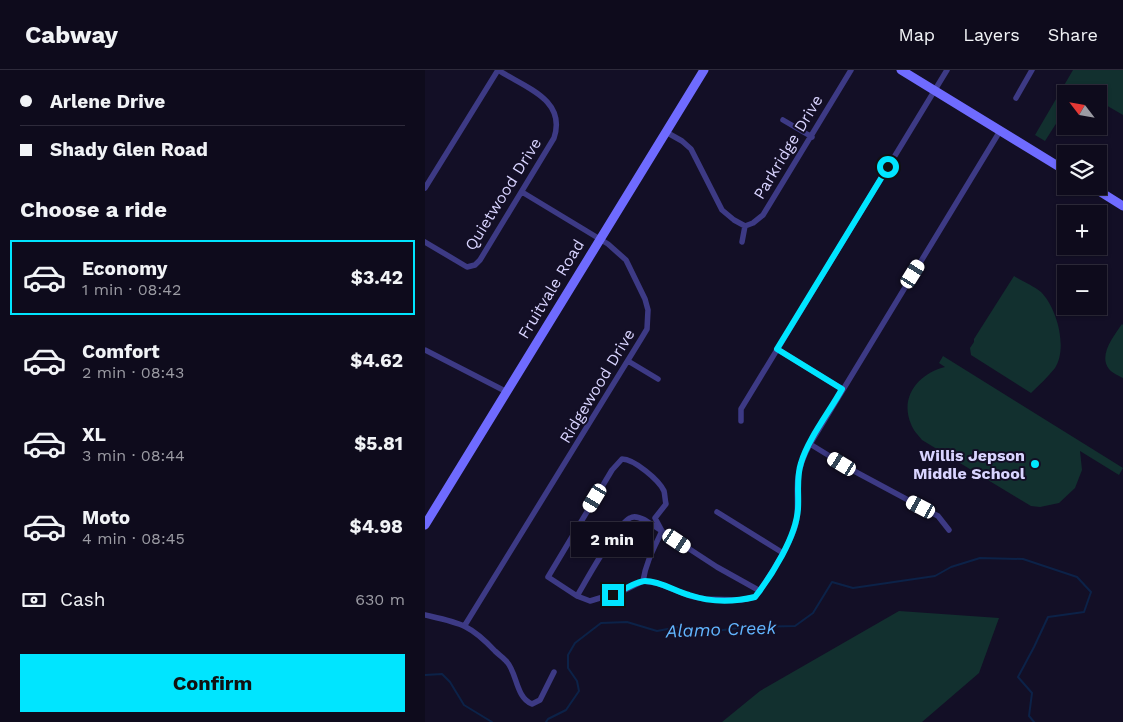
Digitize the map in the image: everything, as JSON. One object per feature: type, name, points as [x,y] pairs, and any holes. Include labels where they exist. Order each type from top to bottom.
[{"type":"street","name":"Quietwood Drive","points":[[425,188],[498,70],[546,99],[553,107],[557,116],[554,138],[480,260],[475,265],[467,267],[425,242]]},
{"type":"street","name":"Fruitvale Road","points":[[425,525],[704,70]]},
{"type":"street","name":"Parkridge Drive","points":[[745,226],[753,223],[763,215],[851,70]]},
{"type":"street","points":[[901,70],[1057,166]]},
{"type":"street","points":[[741,421],[741,408],[947,70]]},
{"type":"street","points":[[1016,98],[1032,70]]},
{"type":"street","points":[[783,120],[812,137]]},
{"type":"street","points":[[662,531],[655,518],[666,504],[664,490],[637,464],[628,459],[622,459],[617,462],[548,577],[577,596],[590,601],[617,593],[643,581],[657,583],[690,596],[705,599],[741,600],[755,597],[783,553],[796,525],[798,478],[801,462],[810,444],[1000,131]]},
{"type":"street","points":[[666,132],[682,141],[691,150],[722,210],[745,226],[742,242]]},
{"type":"street","name":"Ridgewood Drive","points":[[465,625],[647,329],[648,310],[626,260],[616,249],[522,192]]},
{"type":"street","points":[[1105,195],[1123,206]]},
{"type":"street","points":[[777,349],[842,389]]},
{"type":"street","points":[[425,350],[507,392]]},
{"type":"street","points":[[628,361],[658,379]]},
{"type":"street","points":[[810,444],[854,472],[938,516],[949,530]]},
{"type":"street","points":[[717,512],[783,553]]},
{"type":"street","points":[[577,596],[619,529],[629,518],[635,516],[645,520],[717,567],[760,591]]},
{"type":"street","points":[[643,581],[649,557],[662,531]]},
{"type":"street","points":[[425,615],[465,625],[477,634],[508,662],[527,702],[532,704],[539,700],[554,672]]},
{"type":"green space","points":[[1073,70],[1123,70],[1123,115],[1107,106],[1107,85],[1064,85]]},
{"type":"green space","points":[[1057,97],[1057,122],[1045,141],[1035,135]]},
{"type":"green space","points":[[1014,276],[1041,292],[1047,299],[1056,318],[1061,339],[1059,360],[1055,368],[1031,393],[971,355],[970,348],[974,339]]},
{"type":"green space","points":[[1122,324],[1123,378],[1109,369],[1105,358],[1111,340]]},
{"type":"green space","points":[[943,356],[1123,468],[1119,475],[1080,451],[1082,470],[1075,488],[1059,503],[1040,507],[1031,506],[922,440],[913,428],[908,414],[910,395],[914,387],[927,374],[945,367],[939,363]]},
{"type":"green space","points":[[899,611],[999,618],[979,673],[922,722],[722,722],[760,691]]},
{"type":"waterway","name":"Alamo Creek","points":[[546,722],[548,719],[566,710],[579,691],[577,681],[568,668],[568,655],[575,643],[601,623],[627,622],[657,631],[678,627],[691,634],[747,627],[795,626],[813,613],[832,582],[853,588],[935,576],[951,567],[980,558],[1023,559],[1077,577],[1091,592],[1084,612],[1048,617],[1018,677],[1032,693],[1029,716],[1034,722]]},
{"type":"waterway","name":"Alamo Creek","points":[[425,675],[442,674],[450,682],[464,705],[492,722]]},
{"type":"place","name":"Willis Jepson Middle School","points":[[1035,464]]},
{"type":"route","points":[[613,595],[643,581],[657,583],[690,596],[705,599],[741,600],[755,597],[760,591],[783,553],[796,525],[798,478],[801,462],[842,389],[777,349],[888,167]]}]
